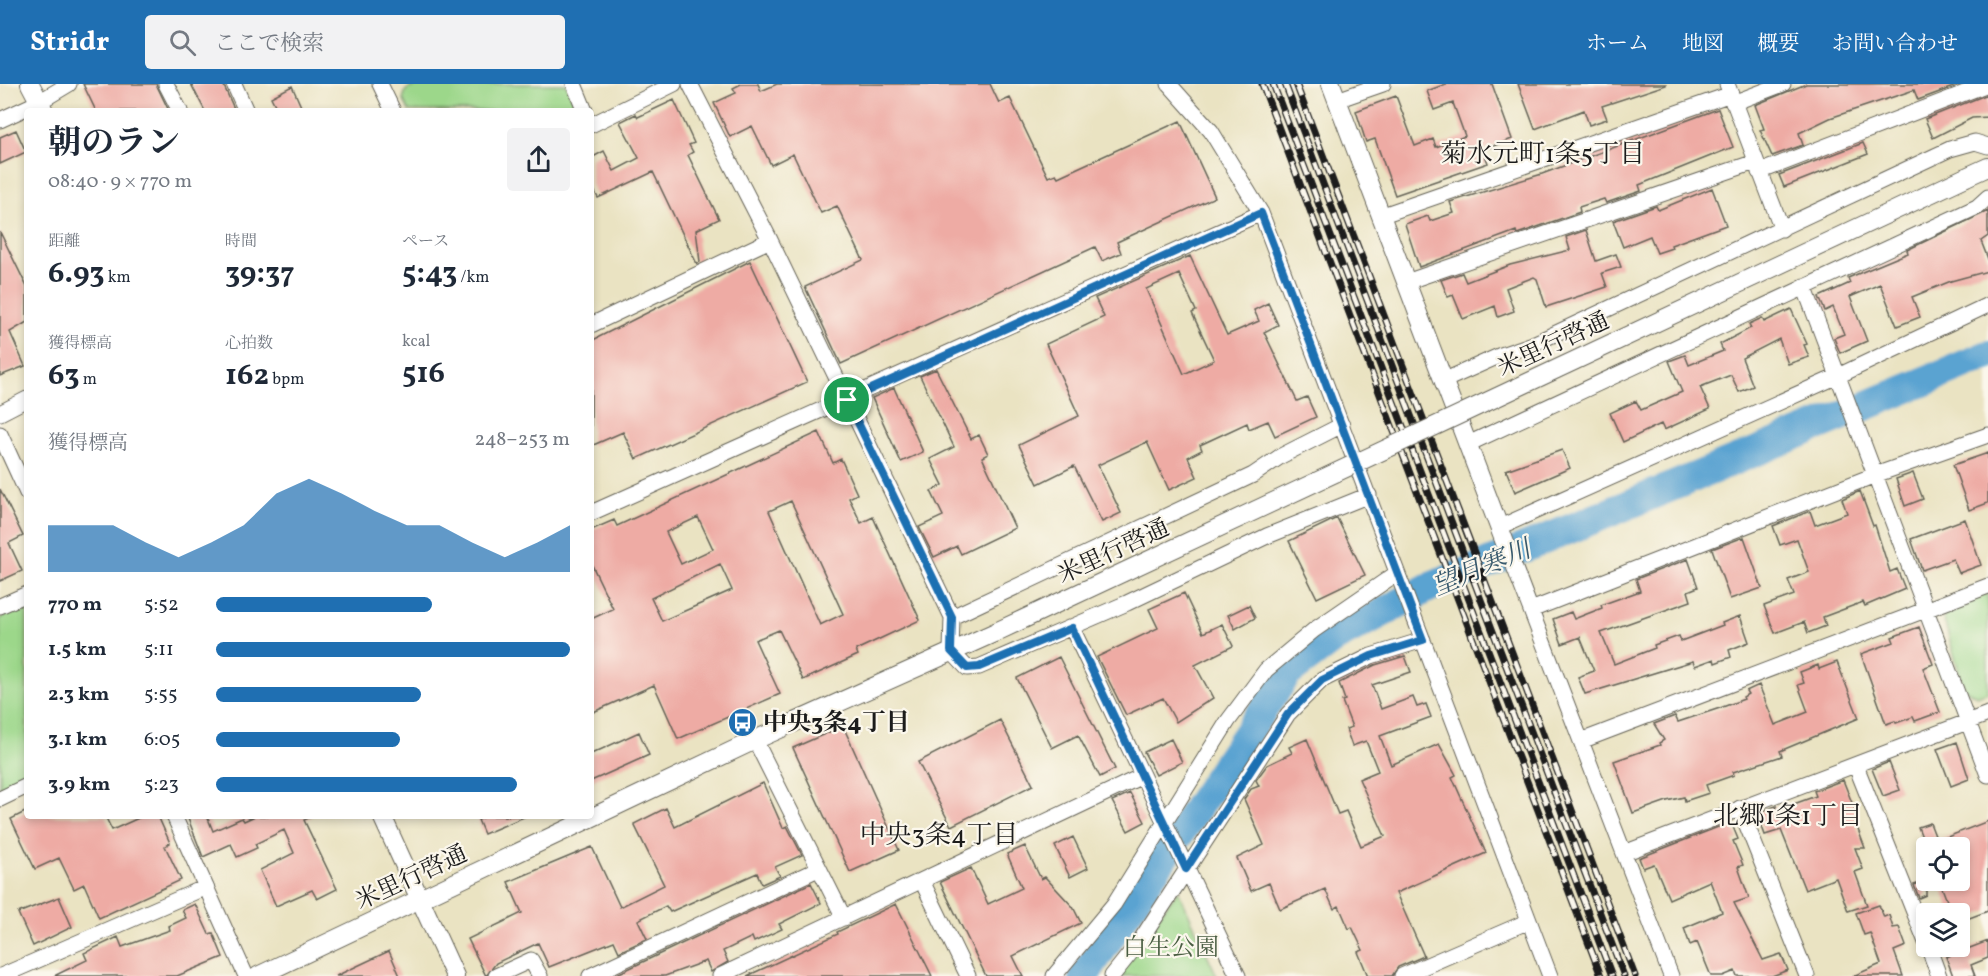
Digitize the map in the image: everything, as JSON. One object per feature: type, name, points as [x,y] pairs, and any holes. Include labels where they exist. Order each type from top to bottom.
[{"type":"street","points":[[30,84],[42,107],[69,84]]},
{"type":"street","points":[[166,84],[178,108]]},
{"type":"street","points":[[234,84],[245,108]]},
{"type":"street","points":[[573,84],[584,108]]},
{"type":"street","points":[[594,124],[674,84]]},
{"type":"street","points":[[690,84],[770,240],[952,617],[951,651],[967,668],[979,667],[1072,628],[1267,536],[1369,495]]},
{"type":"street","points":[[1169,84],[1211,131],[1261,213],[1550,976]]},
{"type":"street","points":[[1383,84],[1334,92],[1671,976]]},
{"type":"street","points":[[1380,216],[1730,94],[1783,84]]},
{"type":"street","points":[[1406,282],[1757,167],[1988,84]]},
{"type":"street","points":[[382,85],[392,108]]},
{"type":"street","points":[[1730,94],[1782,229]]},
{"type":"street","points":[[0,120],[24,113]]},
{"type":"street","points":[[1443,381],[1501,354],[1533,344],[1950,149],[1975,142],[1988,147]]},
{"type":"street","name":"米里行啓通","points":[[594,816],[755,740],[996,632],[1988,167]]},
{"type":"street","points":[[1468,444],[1977,207],[1988,197]]},
{"type":"street","points":[[594,512],[1261,213]]},
{"type":"street","points":[[594,324],[770,240]]},
{"type":"street","points":[[1804,286],[1988,775]]},
{"type":"street","points":[[1500,527],[1838,376],[1988,305]]},
{"type":"street","points":[[0,413],[24,401]]},
{"type":"street","points":[[952,617],[1253,475],[1281,456],[1342,425]]},
{"type":"street","points":[[0,434],[24,486]]},
{"type":"street","points":[[1531,610],[1875,475],[1988,435]]},
{"type":"street","points":[[1054,976],[1114,904],[1167,829],[1228,721],[1266,670],[1314,630],[1397,573]]},
{"type":"street","points":[[1581,741],[1988,586]]},
{"type":"street","points":[[0,606],[24,595]]},
{"type":"street","points":[[1072,628],[1238,976]]},
{"type":"street","points":[[1112,976],[1140,941],[1184,865],[1288,714],[1322,680],[1421,635]]},
{"type":"street","points":[[1624,853],[1988,714]]},
{"type":"street","points":[[755,740],[844,918]]},
{"type":"street","points":[[1856,766],[1916,916]]},
{"type":"street","points":[[720,976],[1142,776]]},
{"type":"street","points":[[0,799],[24,787]]},
{"type":"street","points":[[1740,808],[1807,976]]},
{"type":"street","points":[[175,819],[246,976]]},
{"type":"street","points":[[383,819],[455,976]]},
{"type":"street","name":"米里行啓通","points":[[258,976],[588,819]]},
{"type":"street","points":[[590,976],[818,869]]},
{"type":"street","points":[[922,881],[968,976]]},
{"type":"street","points":[[1,976],[206,887]]},
{"type":"street","points":[[1402,976],[1529,921]]},
{"type":"street","points":[[1932,957],[1939,976]]},
{"type":"street","points":[[496,976],[531,960],[540,976]]},
{"type":"green space","points":[[418,84],[566,84],[578,108],[408,108],[403,99],[406,90]]},
{"type":"green space","points":[[1988,592],[1988,692],[1977,696],[1964,689],[1943,617],[1948,607]]},
{"type":"green space","points":[[24,606],[24,778],[0,790],[0,618]]},
{"type":"green space","name":"白生公園","points":[[1178,890],[1217,976],[1115,976]]},
{"type":"building","points":[[83,84],[156,84],[168,108],[95,108]]},
{"type":"building","points":[[191,84],[223,84],[234,108],[203,108]]},
{"type":"building","points":[[741,84],[758,84],[761,91],[777,84],[990,84],[999,103],[1010,98],[1048,177],[1056,174],[1058,177],[1180,121],[1215,197],[1117,242],[1121,253],[1102,261],[1095,247],[841,364],[805,287],[863,260],[837,206],[821,213],[793,154],[771,165],[752,126],[730,137],[714,103],[736,93],[733,88]]},
{"type":"building","points":[[1446,84],[1492,84],[1512,139],[1483,150],[1488,163],[1395,195],[1375,139],[1366,142],[1356,111],[1396,96],[1415,146],[1433,139],[1436,147],[1465,136],[1453,103],[1434,110],[1427,91]]},
{"type":"building","points":[[1518,84],[1666,85],[1602,106],[1607,119],[1589,125],[1584,110],[1535,129]]},
{"type":"building","points":[[1806,84],[1961,84],[1918,100],[1914,90],[1830,118],[1799,133],[1803,145],[1772,156],[1760,130],[1764,129],[1755,105]]},
{"type":"building","points":[[292,86],[302,108],[276,108],[271,97]]},
{"type":"building","points":[[1988,94],[1988,117],[1972,118],[1933,138],[1925,119]]},
{"type":"building","points":[[674,100],[694,143],[689,145],[693,152],[688,155],[719,219],[696,230],[700,262],[697,264],[653,172],[598,198],[594,190],[594,156],[604,151],[614,171],[639,158],[620,122],[636,114],[638,117]]},
{"type":"building","points":[[1718,109],[1733,147],[1639,185],[1641,191],[1606,203],[1604,199],[1579,207],[1580,212],[1517,234],[1516,231],[1419,267],[1405,224],[1428,216],[1430,221],[1454,213],[1450,202],[1542,174]]},
{"type":"building","points":[[16,130],[24,153],[0,164],[0,137]]},
{"type":"building","points":[[1863,143],[1868,154],[1784,187],[1779,175]]},
{"type":"building","points":[[1712,188],[1726,225],[1671,245],[1672,248],[1657,253],[1650,236],[1623,247],[1613,221],[1656,206],[1658,210]]},
{"type":"building","points":[[1988,211],[1988,236],[1981,241],[1988,259],[1988,271],[1951,281],[1912,297],[1920,317],[1897,326],[1880,284],[1850,297],[1867,341],[1840,353],[1834,338],[1844,334],[1833,307],[1825,311],[1819,297],[1850,283],[1848,278],[1908,253],[1907,250]]},
{"type":"building","points":[[1586,230],[1596,261],[1616,254],[1621,267],[1602,273],[1607,287],[1546,307],[1537,279],[1534,277],[1506,288],[1514,311],[1498,317],[1495,306],[1463,319],[1453,295],[1448,297],[1441,280],[1462,273],[1466,282],[1510,265],[1570,250],[1566,237]]},
{"type":"building","points":[[0,232],[24,281],[24,324],[10,332],[24,366],[0,376]]},
{"type":"building","points":[[1190,256],[1227,335],[1259,321],[1254,310],[1268,303],[1278,325],[1264,332],[1297,401],[1307,397],[1316,417],[1275,436],[1268,421],[1249,429],[1247,423],[1200,445],[1202,450],[1188,457],[1197,477],[1169,490],[1147,442],[1098,465],[1121,513],[1102,522],[1074,466],[1038,484],[1019,445],[1079,416],[1046,344],[1104,317],[1095,298]],"holes":[[[1179,274],[1196,311],[1192,313],[1214,360],[1184,374],[1146,289]]]},
{"type":"building","points":[[750,261],[807,382],[636,459],[623,432],[594,445],[594,339]]},
{"type":"building","points":[[1791,309],[1807,344],[1804,345],[1809,357],[1788,364],[1779,339],[1742,358],[1753,386],[1739,392],[1731,375],[1700,387],[1710,409],[1664,430],[1661,424],[1623,442],[1610,413],[1636,401],[1641,410],[1682,392],[1669,361],[1685,355],[1689,365],[1723,351],[1720,344],[1751,328],[1749,324],[1762,318],[1764,322]]},
{"type":"building","points":[[936,369],[971,439],[979,435],[988,454],[982,457],[1015,528],[961,554],[957,546],[934,557],[919,527],[943,516],[931,491],[943,485],[930,459],[954,447],[920,376]]},
{"type":"building","points":[[894,388],[923,452],[901,462],[872,398]]},
{"type":"building","points":[[819,432],[833,463],[841,459],[857,494],[849,498],[861,523],[873,517],[920,620],[856,650],[858,655],[803,680],[779,630],[755,640],[780,694],[678,739],[654,685],[594,712],[594,618],[613,609],[594,569],[594,529],[614,520],[617,526]],"holes":[[[791,501],[843,614],[820,625],[769,511]],[[698,517],[713,549],[681,564],[666,532]],[[720,564],[732,590],[662,621],[651,598]]]},
{"type":"building","points":[[1562,450],[1570,468],[1515,492],[1506,470]]},
{"type":"building","points":[[1988,453],[1988,503],[1969,510],[1953,465]]},
{"type":"building","points":[[1913,473],[1923,499],[1905,506],[1896,479]]},
{"type":"building","points":[[0,489],[23,536],[9,543],[22,571],[0,581]]},
{"type":"building","points":[[1860,491],[1873,526],[1875,525],[1890,572],[1897,569],[1905,589],[1865,606],[1863,602],[1823,617],[1826,626],[1808,633],[1804,622],[1775,633],[1764,606],[1794,595],[1788,580],[1809,572],[1797,539],[1780,545],[1773,526],[1810,511],[1815,525],[1847,513],[1842,499]]},
{"type":"building","points":[[1337,518],[1365,575],[1317,598],[1289,541]]},
{"type":"building","points":[[1965,519],[1981,565],[1959,573],[1953,559],[1922,570],[1911,539]]},
{"type":"building","points":[[1744,537],[1762,588],[1730,599],[1712,549]]},
{"type":"building","points":[[1688,559],[1698,587],[1688,591],[1691,601],[1601,633],[1614,664],[1655,648],[1654,645],[1679,636],[1681,641],[1740,616],[1749,642],[1729,650],[1731,657],[1715,663],[1714,659],[1695,666],[1693,661],[1585,694],[1578,677],[1594,671],[1580,637],[1562,644],[1553,619],[1571,612],[1574,619],[1602,608],[1601,605],[1640,591],[1636,579]]},
{"type":"building","points":[[1184,593],[1203,633],[1222,624],[1233,646],[1195,665],[1213,698],[1176,722],[1163,698],[1126,715],[1097,657],[1158,628],[1149,609]]},
{"type":"building","points":[[1249,605],[1255,618],[1235,629],[1228,615]]},
{"type":"building","points":[[1919,627],[1933,664],[1923,668],[1940,712],[1915,721],[1913,717],[1886,724],[1861,654],[1894,642],[1892,637]]},
{"type":"building","points":[[1405,656],[1411,672],[1372,685],[1381,709],[1413,697],[1417,707],[1426,704],[1431,717],[1380,736],[1391,765],[1439,744],[1456,775],[1452,777],[1486,853],[1396,893],[1424,956],[1398,967],[1392,976],[1368,976],[1358,952],[1363,950],[1352,927],[1349,929],[1339,906],[1334,909],[1325,889],[1280,909],[1269,883],[1251,891],[1237,858],[1264,845],[1244,799],[1251,789],[1259,786],[1256,780],[1267,765],[1292,753],[1289,747],[1307,739],[1338,814],[1346,811],[1361,846],[1385,836],[1359,779],[1378,771],[1366,741],[1352,746],[1346,729],[1352,727],[1342,701],[1345,700],[1339,683],[1375,665]]},
{"type":"building","points":[[1059,657],[1115,769],[1100,777],[1078,735],[1052,748],[1017,678]]},
{"type":"building","points":[[1837,662],[1859,718],[1780,751],[1782,756],[1733,772],[1734,775],[1706,785],[1709,793],[1685,801],[1684,797],[1667,801],[1633,813],[1614,761],[1660,745],[1659,743],[1664,740],[1654,724],[1675,716],[1678,722],[1720,708],[1744,699],[1743,697],[1748,694],[1746,691],[1759,685],[1775,725],[1808,712],[1798,685],[1804,683],[1800,672],[1818,665],[1819,669]]},
{"type":"building","points":[[1000,720],[1033,785],[951,826],[918,762]]},
{"type":"building","points":[[843,726],[899,850],[850,872],[793,748]]},
{"type":"building","points":[[639,732],[649,755],[594,780],[594,753]]},
{"type":"building","points":[[1171,739],[1182,762],[1156,775],[1144,752]]},
{"type":"building","points":[[1957,742],[1969,779],[1951,786],[1937,749]]},
{"type":"building","points":[[1889,762],[1900,790],[1883,796],[1872,769]]},
{"type":"building","points":[[1843,780],[1858,818],[1854,819],[1865,848],[1855,848],[1863,869],[1855,872],[1867,905],[1848,911],[1836,878],[1805,890],[1781,830],[1765,835],[1757,813],[1776,806],[1777,810],[1816,796],[1814,791]]},
{"type":"building","points":[[763,783],[783,828],[787,826],[802,855],[775,867],[780,876],[762,884],[757,873],[670,912],[666,906],[638,920],[647,939],[619,952],[614,941],[549,967],[538,943],[496,963],[486,976],[468,939],[522,913],[508,882],[592,847],[620,907],[664,885],[634,824],[666,808],[675,827]]},
{"type":"building","points":[[1130,793],[1145,822],[1128,831],[1112,801]]},
{"type":"building","points":[[24,812],[24,819],[106,819],[112,830],[136,819],[159,819],[170,843],[165,846],[181,880],[99,918],[84,884],[74,889],[59,858],[35,869],[11,819]]},
{"type":"building","points":[[188,819],[208,819],[213,831],[240,819],[244,821],[248,819],[306,819],[304,820],[337,889],[317,899],[312,890],[276,906],[260,870],[294,853],[284,830],[255,844],[257,848],[237,857],[231,844],[203,857]]},
{"type":"building","points":[[480,819],[519,819],[484,834],[478,820]]},
{"type":"building","points":[[1988,821],[1988,911],[1970,918],[1970,903],[1948,903],[1943,891],[1970,891],[1970,837],[1947,837]]},
{"type":"building","points":[[1731,822],[1738,839],[1733,841],[1743,865],[1738,867],[1749,898],[1734,903],[1763,960],[1781,954],[1788,970],[1772,976],[1737,976],[1735,971],[1723,976],[1711,976],[1697,942],[1690,945],[1684,928],[1722,912],[1710,881],[1669,899],[1654,864],[1643,868],[1639,858]]},
{"type":"building","points":[[1930,823],[1935,837],[1922,837],[1918,827]]},
{"type":"building","points":[[1073,837],[1088,868],[1070,877],[1055,846]]},
{"type":"building","points":[[1025,846],[1041,879],[1045,877],[1073,907],[1081,923],[1013,956],[1023,976],[986,976],[940,882],[971,868],[988,904],[1022,888],[1007,854]]},
{"type":"building","points":[[811,883],[821,903],[779,924],[782,929],[754,942],[752,937],[723,951],[728,962],[711,972],[706,961],[665,976],[613,976]]},
{"type":"building","points":[[1916,891],[1926,891],[1926,895],[1919,898]]},
{"type":"building","points":[[59,897],[72,927],[33,946],[18,913]]},
{"type":"building","points":[[195,904],[209,934],[213,933],[223,957],[177,976],[54,976],[87,960],[84,953],[118,937],[122,947],[170,930],[169,926],[186,918],[182,910]]},
{"type":"building","points":[[896,904],[932,976],[747,976],[838,934],[837,932]]},
{"type":"building","points":[[1879,905],[1884,917],[1889,915],[1893,928],[1899,927],[1906,946],[1894,951],[1903,976],[1853,976],[1881,964],[1870,933],[1864,935],[1856,913]]},
{"type":"building","points":[[1988,941],[1988,958],[1971,965],[1975,976],[1953,976],[1946,957],[1970,957],[1970,948]]},
{"type":"building","points":[[389,951],[400,976],[336,976]]},
{"type":"waterway","name":"望月寒川","points":[[1084,976],[1287,674],[1335,638],[1428,588],[1988,355]]},
{"type":"railway","points":[[1262,84],[1601,976]]},
{"type":"railway","points":[[1273,84],[1612,976]]},
{"type":"railway","points":[[1285,84],[1624,976]]},
{"type":"railway","points":[[1296,84],[1635,976]]},
{"type":"place","name":"中央3条4丁目","points":[[742,722]]},
{"type":"district","name":"菊水元町1条5丁目","points":[[1543,153]]},
{"type":"district","name":"北郷1条1丁目","points":[[1788,815]]},
{"type":"district","name":"中央3条4丁目","points":[[939,834]]},
{"type":"route","points":[[1261,213],[1423,640],[1371,656],[1322,680],[1288,714],[1186,869],[1072,628],[979,667],[967,668],[951,651],[952,617],[847,400],[1261,213]]}]
